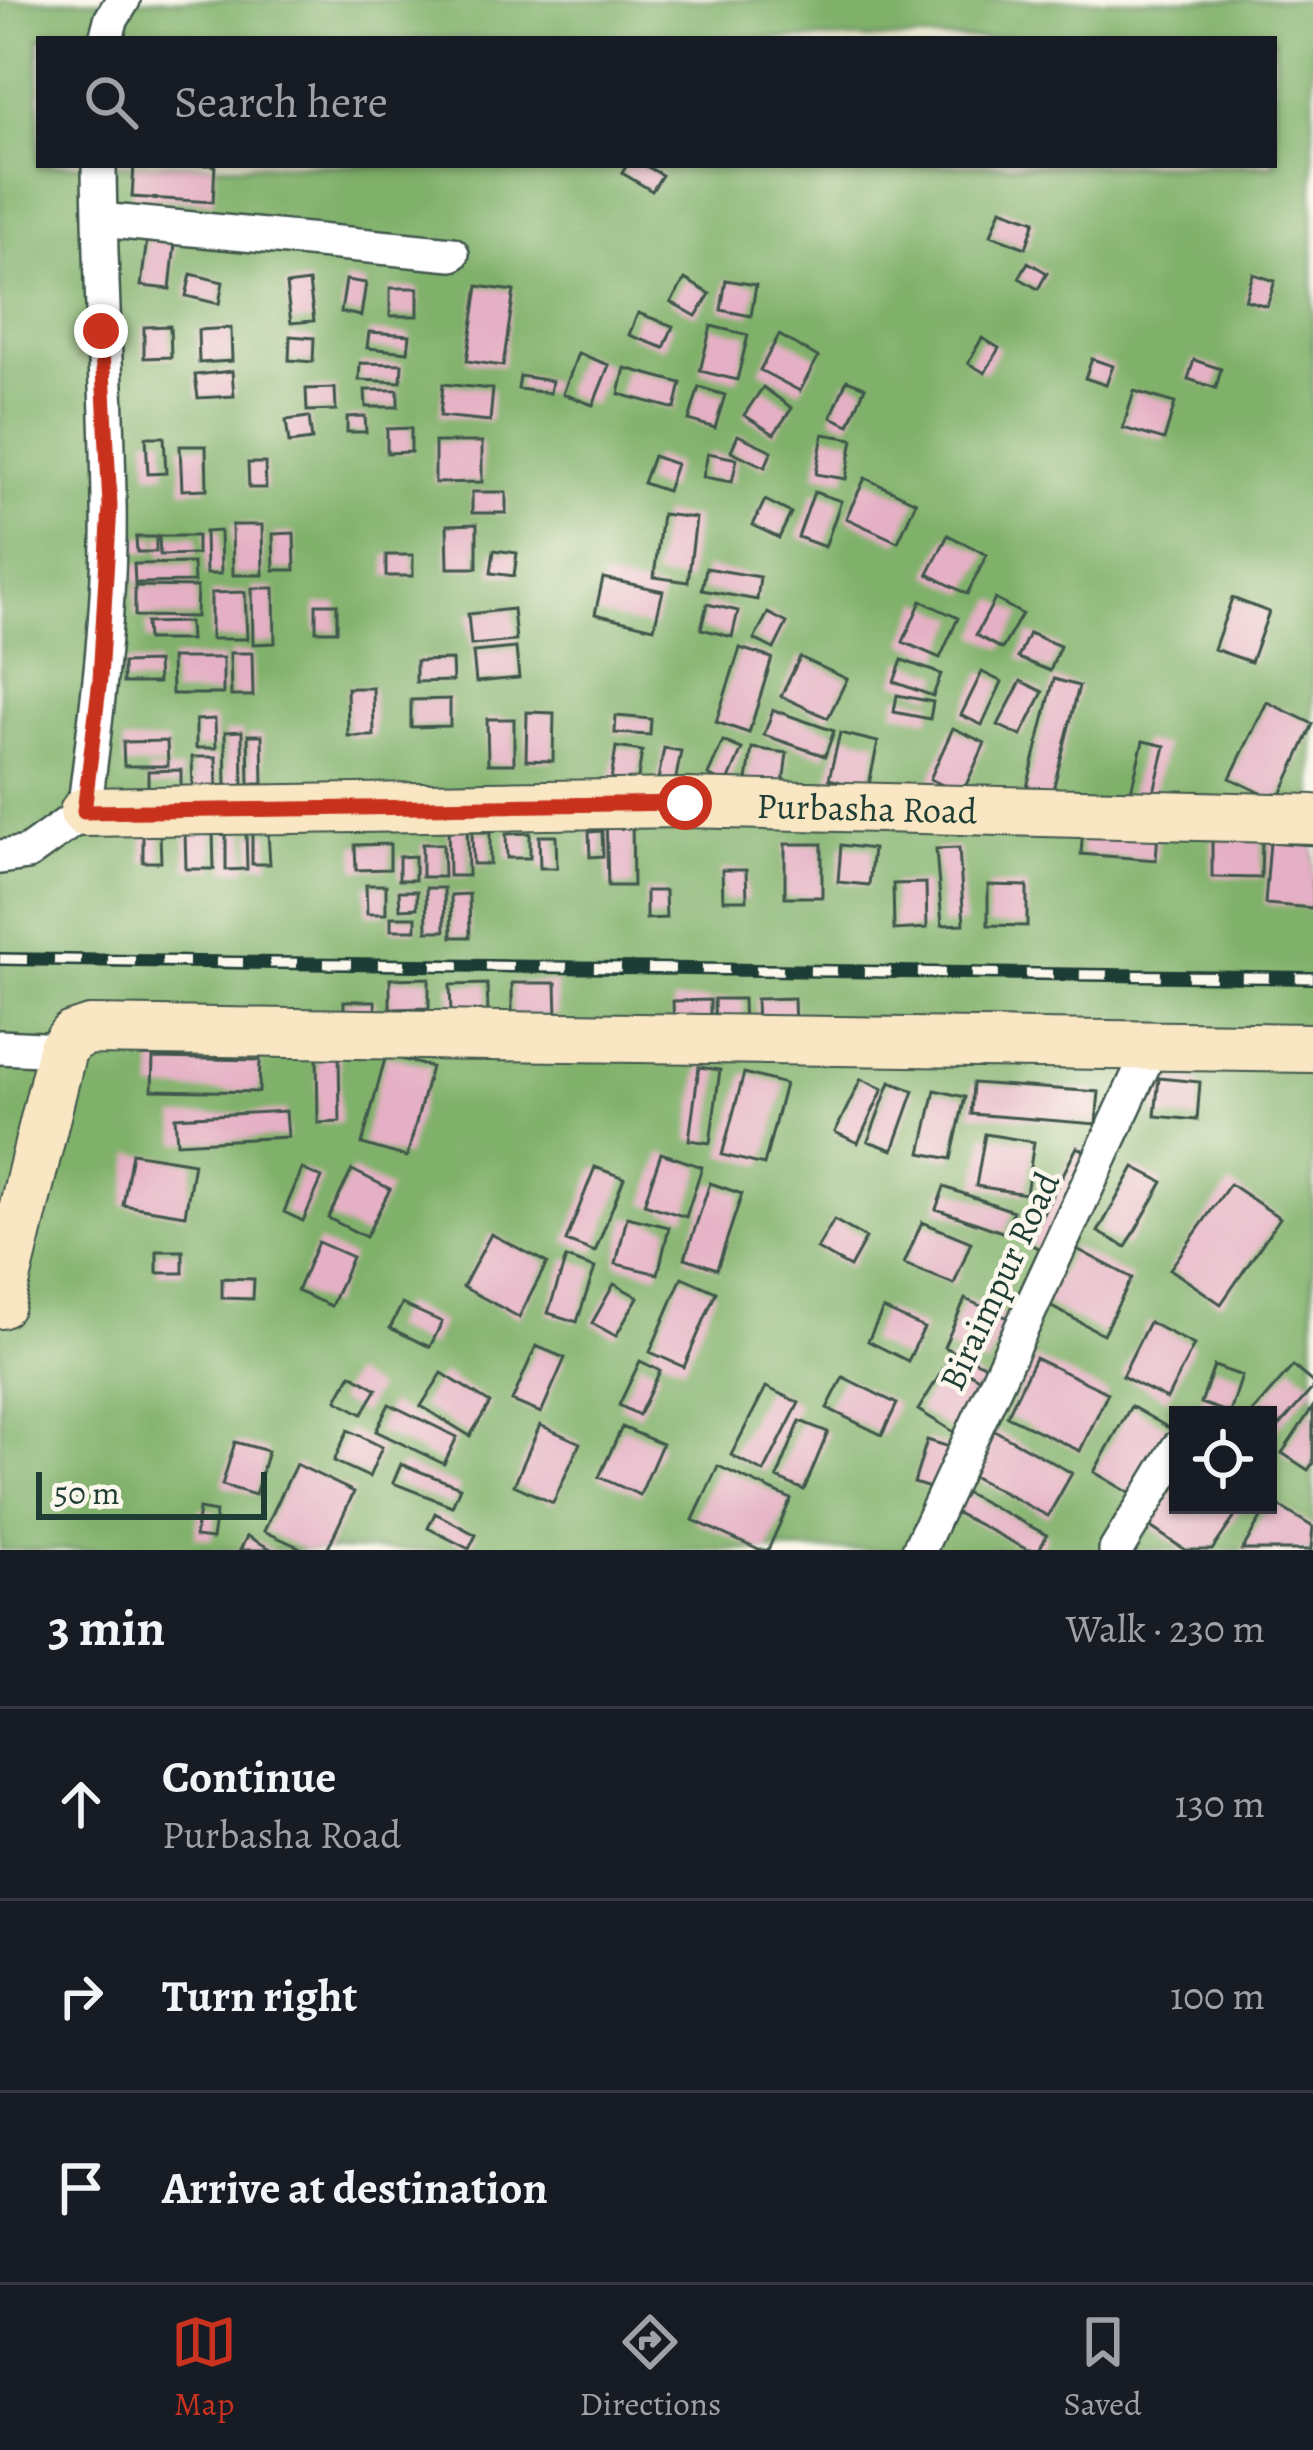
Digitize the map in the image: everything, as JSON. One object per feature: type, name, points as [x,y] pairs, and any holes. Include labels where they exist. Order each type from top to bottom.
[{"type":"street","points":[[107,36],[123,0]]},
{"type":"street","points":[[0,856],[27,853],[84,812],[100,679],[110,506],[99,168]]},
{"type":"street","points":[[100,220],[452,254]]},
{"type":"street","name":"Purbasha Road","points":[[84,812],[685,803],[1313,819]]},
{"type":"street","points":[[0,1304],[62,1050],[72,1036],[90,1030],[1313,1048]]},
{"type":"street","name":"Biraimpur Road","points":[[919,1550],[1151,1046]]},
{"type":"street","points":[[0,1047],[62,1050]]},
{"type":"street","points":[[1116,1550],[1169,1463]]},
{"type":"green space","points":[[0,0],[1313,0],[1313,1550],[0,1550]]},
{"type":"building","points":[[134,168],[215,168],[213,202],[132,197]]},
{"type":"building","points":[[625,168],[649,168],[662,175],[652,191],[622,173]]},
{"type":"building","points":[[1001,209],[1035,221],[1026,248],[991,235]]},
{"type":"building","points":[[147,239],[175,243],[170,289],[141,286]]},
{"type":"building","points":[[1028,262],[1047,273],[1038,289],[1019,278]]},
{"type":"building","points":[[191,274],[223,282],[219,304],[186,296]]},
{"type":"building","points":[[1253,274],[1275,281],[1267,306],[1245,300]]},
{"type":"building","points":[[685,279],[710,294],[696,316],[671,302]]},
{"type":"building","points":[[346,280],[366,283],[361,316],[341,312]]},
{"type":"building","points":[[726,280],[756,285],[751,316],[721,310]]},
{"type":"building","points":[[309,282],[314,321],[291,323],[286,285]]},
{"type":"building","points":[[478,286],[514,291],[503,366],[467,361]]},
{"type":"building","points":[[390,288],[418,288],[418,316],[390,316]]},
{"type":"building","points":[[638,313],[673,326],[664,348],[629,335]]},
{"type":"building","points":[[170,326],[171,357],[144,358],[144,327]]},
{"type":"building","points":[[711,326],[748,335],[737,380],[700,371]]},
{"type":"building","points":[[231,328],[232,361],[199,363],[198,330]]},
{"type":"building","points":[[369,332],[410,335],[408,352],[367,348]]},
{"type":"building","points":[[779,335],[818,357],[800,391],[760,370]]},
{"type":"building","points":[[290,336],[314,338],[313,362],[289,360]]},
{"type":"building","points":[[982,338],[999,348],[985,373],[968,363]]},
{"type":"building","points":[[578,353],[609,365],[593,405],[563,394]]},
{"type":"building","points":[[1092,359],[1113,366],[1106,385],[1085,378]]},
{"type":"building","points":[[1194,360],[1221,369],[1216,388],[1188,379]]},
{"type":"building","points":[[360,363],[402,364],[401,382],[359,380]]},
{"type":"building","points":[[625,368],[681,383],[675,409],[619,394]]},
{"type":"building","points":[[232,371],[234,396],[198,398],[195,375]]},
{"type":"building","points":[[520,376],[552,381],[550,393],[518,389]]},
{"type":"building","points":[[847,380],[865,387],[849,425],[831,417]]},
{"type":"building","points":[[443,384],[493,389],[490,421],[440,416]]},
{"type":"building","points":[[699,387],[725,395],[715,428],[689,420]]},
{"type":"building","points":[[763,387],[792,408],[774,434],[744,415]]},
{"type":"building","points":[[335,388],[336,410],[307,411],[306,389]]},
{"type":"building","points":[[365,390],[398,390],[398,407],[366,407]]},
{"type":"building","points":[[1134,391],[1175,403],[1164,440],[1123,428]]},
{"type":"building","points":[[365,416],[366,432],[347,432],[347,417]]},
{"type":"building","points":[[309,417],[312,440],[289,443],[286,420]]},
{"type":"building","points":[[411,428],[411,452],[387,453],[387,429]]},
{"type":"building","points":[[823,434],[853,439],[846,479],[816,474]]},
{"type":"building","points":[[738,435],[772,451],[765,467],[731,451]]},
{"type":"building","points":[[146,437],[164,437],[166,473],[148,474]]},
{"type":"building","points":[[435,442],[482,442],[482,482],[435,483]]},
{"type":"building","points":[[180,446],[206,446],[207,489],[182,490]]},
{"type":"building","points":[[708,453],[737,459],[732,482],[703,477]]},
{"type":"building","points":[[653,456],[676,464],[667,491],[643,483]]},
{"type":"building","points":[[248,463],[265,463],[266,488],[249,488]]},
{"type":"building","points":[[865,478],[916,502],[898,542],[846,518]]},
{"type":"building","points":[[472,492],[506,492],[506,513],[472,513]]},
{"type":"building","points":[[814,492],[841,501],[825,547],[798,537]]},
{"type":"building","points":[[765,500],[791,513],[779,538],[753,525]]},
{"type":"building","points":[[662,514],[696,518],[688,582],[654,577]]},
{"type":"building","points":[[477,524],[477,568],[448,568],[447,525]]},
{"type":"building","points":[[232,525],[262,525],[263,575],[233,575]]},
{"type":"building","points":[[220,531],[221,574],[206,574],[205,532]]},
{"type":"building","points":[[294,533],[295,570],[274,570],[273,534]]},
{"type":"building","points":[[948,535],[987,555],[967,594],[928,574]]},
{"type":"building","points":[[159,536],[197,536],[197,554],[160,555]]},
{"type":"building","points":[[136,537],[156,537],[156,552],[137,552]]},
{"type":"building","points":[[494,550],[517,553],[514,576],[491,573]]},
{"type":"building","points":[[386,555],[413,555],[413,576],[386,576]]},
{"type":"building","points":[[193,563],[194,582],[135,583],[134,564]]},
{"type":"building","points":[[706,568],[760,577],[757,600],[702,590]]},
{"type":"building","points":[[603,578],[663,591],[654,628],[595,614]]},
{"type":"building","points":[[135,586],[197,587],[196,617],[135,616]]},
{"type":"building","points":[[252,588],[274,588],[275,643],[253,644]]},
{"type":"building","points":[[245,592],[247,639],[211,639],[211,593]]},
{"type":"building","points":[[1232,598],[1269,612],[1251,662],[1214,649]]},
{"type":"building","points":[[995,599],[1022,614],[1002,649],[976,635]]},
{"type":"building","points":[[921,601],[958,618],[940,658],[903,642]]},
{"type":"building","points":[[316,604],[337,604],[337,631],[316,631]]},
{"type":"building","points":[[707,604],[738,611],[732,637],[701,629]]},
{"type":"building","points":[[513,609],[516,641],[471,645],[468,614]]},
{"type":"building","points":[[768,613],[787,623],[774,649],[754,639]]},
{"type":"building","points":[[189,622],[190,640],[147,640],[146,623]]},
{"type":"building","points":[[1029,633],[1060,646],[1050,671],[1018,658]]},
{"type":"building","points":[[516,648],[519,678],[476,682],[473,652]]},
{"type":"building","points":[[740,648],[772,658],[749,733],[716,722]]},
{"type":"building","points":[[230,653],[252,653],[253,696],[231,696]]},
{"type":"building","points":[[800,657],[847,679],[828,718],[781,696]]},
{"type":"building","points":[[171,658],[223,658],[223,694],[172,694]]},
{"type":"building","points":[[452,660],[453,681],[416,682],[416,661]]},
{"type":"building","points":[[902,660],[941,674],[933,696],[894,682]]},
{"type":"building","points":[[157,662],[158,683],[123,683],[123,663]]},
{"type":"building","points":[[982,672],[1002,682],[982,725],[961,715]]},
{"type":"building","points":[[1054,679],[1079,686],[1049,806],[1024,799]]},
{"type":"building","points":[[1021,681],[1043,692],[1021,736],[998,725]]},
{"type":"building","points":[[347,688],[373,688],[374,736],[348,736]]},
{"type":"building","points":[[897,695],[933,702],[930,719],[894,712]]},
{"type":"building","points":[[450,699],[450,726],[411,727],[411,700]]},
{"type":"building","points":[[1267,702],[1313,724],[1278,801],[1230,778]]},
{"type":"building","points":[[773,710],[834,731],[825,756],[764,735]]},
{"type":"building","points":[[527,712],[554,713],[553,761],[526,760]]},
{"type":"building","points":[[616,716],[651,719],[650,735],[615,733]]},
{"type":"building","points":[[215,719],[216,748],[196,748],[196,720]]},
{"type":"building","points":[[487,719],[514,719],[514,764],[488,764]]},
{"type":"building","points":[[953,728],[985,743],[962,794],[930,779]]},
{"type":"building","points":[[242,731],[243,787],[226,787],[225,732]]},
{"type":"building","points":[[840,733],[878,742],[868,789],[829,779]]},
{"type":"building","points":[[248,735],[262,735],[263,784],[249,784]]},
{"type":"building","points":[[167,741],[168,766],[124,766],[123,742]]},
{"type":"building","points":[[723,741],[742,749],[727,784],[708,775]]},
{"type":"building","points":[[1143,741],[1165,746],[1151,804],[1129,799]]},
{"type":"building","points":[[616,747],[642,751],[636,791],[610,787]]},
{"type":"building","points":[[664,748],[681,751],[673,794],[656,790]]},
{"type":"building","points":[[752,748],[787,753],[782,792],[746,787]]},
{"type":"building","points":[[192,757],[216,757],[217,790],[193,790]]},
{"type":"building","points":[[181,770],[181,786],[148,787],[148,771]]},
{"type":"building","points":[[606,816],[632,816],[633,886],[608,886]]},
{"type":"building","points":[[448,818],[467,818],[468,876],[449,876]]},
{"type":"building","points":[[1083,827],[1158,832],[1156,860],[1081,854]]},
{"type":"building","points":[[213,831],[214,869],[186,869],[185,832]]},
{"type":"building","points":[[246,831],[247,869],[226,870],[226,832]]},
{"type":"building","points":[[602,831],[603,856],[590,857],[589,832]]},
{"type":"building","points":[[472,832],[490,832],[490,864],[473,864]]},
{"type":"building","points":[[252,833],[268,833],[270,864],[252,864]]},
{"type":"building","points":[[530,833],[530,858],[507,858],[506,834]]},
{"type":"building","points":[[143,834],[160,834],[161,862],[143,862]]},
{"type":"building","points":[[539,836],[556,836],[557,868],[540,868]]},
{"type":"building","points":[[1212,840],[1262,840],[1261,878],[1212,877]]},
{"type":"building","points":[[1270,842],[1313,845],[1313,908],[1265,904]]},
{"type":"building","points":[[390,844],[390,869],[356,870],[355,845]]},
{"type":"building","points":[[422,844],[443,844],[444,877],[422,877]]},
{"type":"building","points":[[785,844],[822,844],[822,897],[785,897]]},
{"type":"building","points":[[841,845],[873,849],[869,885],[838,882]]},
{"type":"building","points":[[959,848],[964,924],[942,925],[936,849]]},
{"type":"building","points":[[415,856],[415,880],[399,880],[399,857]]},
{"type":"building","points":[[722,870],[746,870],[747,900],[723,900]]},
{"type":"building","points":[[926,883],[927,928],[894,930],[893,884]]},
{"type":"building","points":[[366,885],[386,885],[386,914],[367,914]]},
{"type":"building","points":[[988,885],[1027,886],[1027,926],[988,925]]},
{"type":"building","points":[[426,888],[444,888],[445,931],[427,931]]},
{"type":"building","points":[[399,891],[417,891],[417,908],[400,909]]},
{"type":"building","points":[[646,891],[665,891],[666,918],[646,919]]},
{"type":"building","points":[[469,894],[470,937],[452,937],[451,895]]},
{"type":"building","points":[[391,917],[416,917],[416,930],[391,930]]},
{"type":"building","points":[[429,978],[429,1008],[390,1009],[390,979]]},
{"type":"building","points":[[512,983],[556,983],[557,1016],[512,1016]]},
{"type":"building","points":[[487,984],[488,1012],[451,1012],[450,985]]},
{"type":"building","points":[[794,998],[795,1028],[757,1029],[756,999]]},
{"type":"building","points":[[714,999],[743,999],[744,1029],[715,1030]]},
{"type":"building","points":[[710,1000],[710,1030],[674,1030],[673,1001]]},
{"type":"building","points":[[344,1001],[375,1001],[376,1022],[344,1022]]},
{"type":"building","points":[[339,1052],[340,1122],[318,1123],[317,1053]]},
{"type":"building","points":[[386,1055],[431,1067],[407,1157],[362,1144]]},
{"type":"building","points":[[153,1058],[260,1060],[259,1092],[152,1090]]},
{"type":"building","points":[[699,1067],[720,1070],[710,1143],[689,1140]]},
{"type":"building","points":[[744,1073],[785,1084],[764,1165],[722,1155]]},
{"type":"building","points":[[1159,1078],[1200,1082],[1197,1120],[1155,1116]]},
{"type":"building","points":[[861,1079],[883,1089],[858,1143],[835,1132]]},
{"type":"building","points":[[890,1082],[914,1091],[893,1150],[868,1141]]},
{"type":"building","points":[[973,1083],[1099,1092],[1096,1124],[971,1114]]},
{"type":"building","points":[[935,1090],[965,1097],[951,1159],[921,1153]]},
{"type":"building","points":[[286,1111],[288,1137],[177,1143],[175,1117]]},
{"type":"building","points":[[985,1134],[1034,1142],[1026,1194],[976,1186]]},
{"type":"building","points":[[1077,1147],[1095,1156],[1046,1252],[1028,1243]]},
{"type":"building","points":[[132,1153],[194,1163],[185,1215],[123,1205]]},
{"type":"building","points":[[661,1153],[702,1167],[686,1217],[644,1204]]},
{"type":"building","points":[[595,1167],[624,1178],[595,1252],[566,1241]]},
{"type":"building","points":[[1134,1167],[1163,1182],[1126,1247],[1098,1232]]},
{"type":"building","points":[[302,1169],[322,1178],[303,1221],[284,1212]]},
{"type":"building","points":[[352,1170],[390,1189],[366,1237],[328,1218]]},
{"type":"building","points":[[710,1183],[742,1194],[717,1269],[685,1258]]},
{"type":"building","points":[[1230,1184],[1280,1218],[1221,1304],[1170,1269]]},
{"type":"building","points":[[944,1187],[1013,1211],[1005,1233],[936,1209]]},
{"type":"building","points":[[627,1217],[669,1227],[658,1274],[616,1264]]},
{"type":"building","points":[[834,1220],[866,1238],[850,1267],[817,1249]]},
{"type":"building","points":[[922,1222],[971,1242],[954,1284],[904,1264]]},
{"type":"building","points":[[491,1234],[547,1263],[519,1317],[463,1287]]},
{"type":"building","points":[[318,1242],[352,1257],[331,1306],[297,1291]]},
{"type":"building","points":[[1073,1247],[1132,1278],[1103,1334],[1044,1303]]},
{"type":"building","points":[[157,1251],[183,1251],[183,1273],[157,1273]]},
{"type":"building","points":[[566,1258],[595,1268],[577,1322],[548,1313]]},
{"type":"building","points":[[682,1277],[716,1292],[684,1367],[650,1352]]},
{"type":"building","points":[[222,1278],[254,1279],[253,1299],[222,1298]]},
{"type":"building","points":[[614,1284],[638,1297],[616,1336],[592,1323]]},
{"type":"building","points":[[965,1299],[1008,1318],[987,1366],[944,1347]]},
{"type":"building","points":[[402,1304],[442,1322],[430,1347],[390,1328]]},
{"type":"building","points":[[883,1309],[924,1328],[908,1361],[868,1341]]},
{"type":"building","points":[[1149,1322],[1194,1345],[1167,1399],[1122,1376]]},
{"type":"building","points":[[536,1346],[565,1358],[541,1413],[512,1401]]},
{"type":"building","points":[[1035,1358],[1108,1393],[1080,1451],[1007,1416]]},
{"type":"building","points":[[949,1360],[993,1387],[962,1437],[918,1410]]},
{"type":"building","points":[[640,1361],[660,1371],[639,1415],[619,1405]]},
{"type":"building","points":[[1214,1366],[1242,1376],[1232,1406],[1201,1403]]},
{"type":"building","points":[[1293,1366],[1313,1383],[1277,1429],[1277,1406],[1258,1406]]},
{"type":"building","points":[[442,1373],[490,1403],[470,1436],[421,1406]]},
{"type":"building","points":[[351,1374],[377,1389],[362,1414],[337,1400]]},
{"type":"building","points":[[843,1377],[897,1404],[882,1435],[827,1408]]},
{"type":"building","points":[[766,1387],[799,1403],[764,1472],[731,1455]]},
{"type":"building","points":[[389,1404],[457,1437],[444,1464],[376,1431]]},
{"type":"building","points":[[1131,1406],[1169,1428],[1169,1440],[1136,1497],[1094,1472]]},
{"type":"building","points":[[1313,1407],[1313,1463],[1308,1470],[1282,1453]]},
{"type":"building","points":[[800,1421],[828,1432],[804,1490],[777,1478]]},
{"type":"building","points":[[540,1425],[580,1443],[553,1503],[514,1485]]},
{"type":"building","points":[[622,1427],[662,1444],[640,1495],[599,1477]]},
{"type":"building","points":[[348,1430],[382,1447],[369,1477],[334,1461]]},
{"type":"building","points":[[994,1430],[1072,1473],[1048,1516],[970,1475]]},
{"type":"building","points":[[927,1440],[956,1449],[942,1492],[914,1483]]},
{"type":"building","points":[[235,1442],[268,1451],[255,1495],[222,1485]]},
{"type":"building","points":[[296,1464],[354,1492],[327,1550],[305,1550],[264,1531]]},
{"type":"building","points":[[401,1464],[460,1487],[452,1506],[393,1483]]},
{"type":"building","points":[[718,1466],[791,1499],[768,1550],[693,1520]]},
{"type":"building","points":[[955,1487],[1047,1535],[1039,1550],[1028,1550],[945,1507]]},
{"type":"building","points":[[1169,1496],[1169,1514],[1237,1514],[1212,1550],[1185,1550],[1149,1526]]},
{"type":"building","points":[[1277,1505],[1313,1527],[1311,1550],[1242,1550],[1263,1514],[1277,1514]]},
{"type":"building","points":[[199,1509],[216,1512],[212,1539],[195,1537]]},
{"type":"building","points":[[435,1513],[476,1535],[469,1549],[428,1528]]},
{"type":"building","points":[[247,1536],[273,1550],[240,1550]]},
{"type":"railway","points":[[0,959],[1313,978]]},
{"type":"route","points":[[101,331],[110,506],[100,679],[84,812],[685,803]]}]
